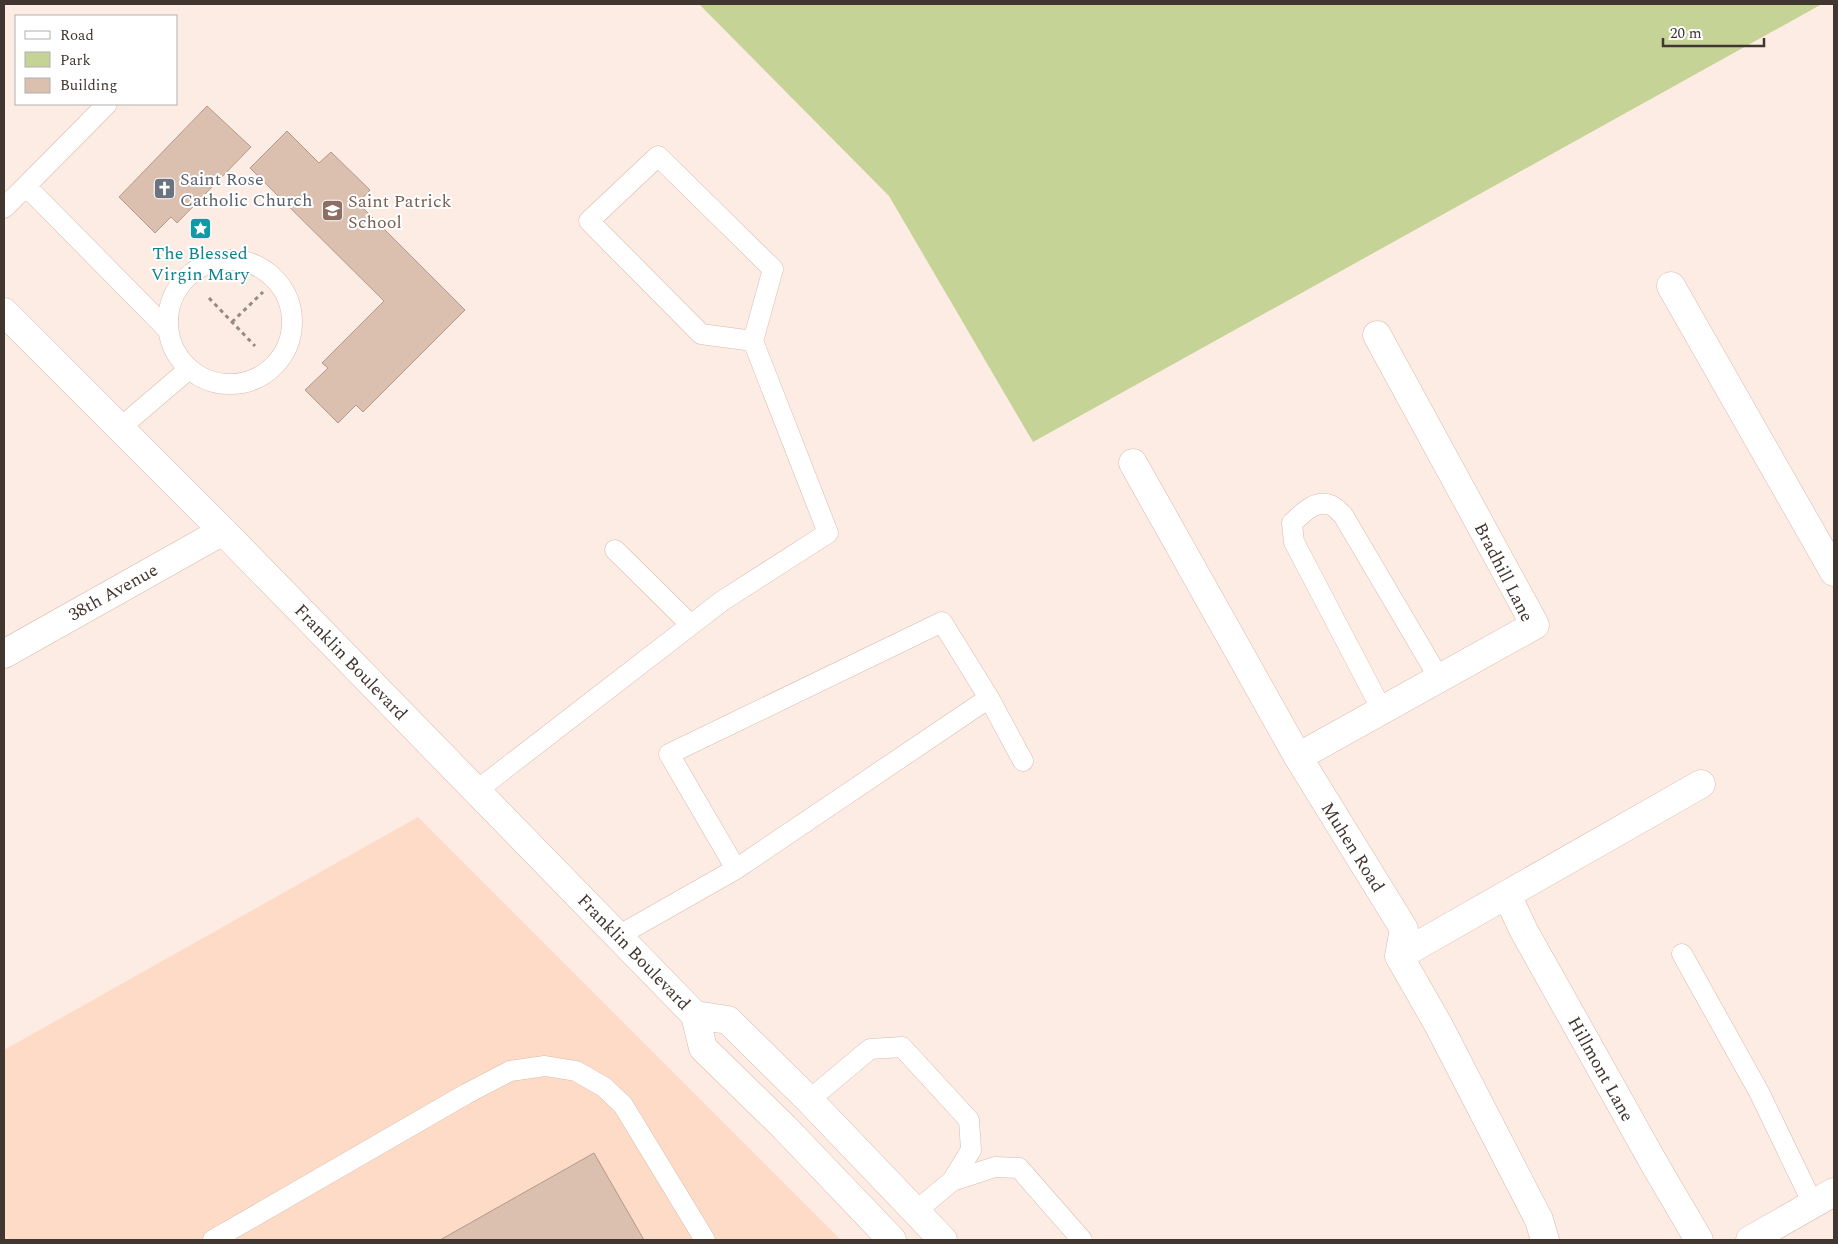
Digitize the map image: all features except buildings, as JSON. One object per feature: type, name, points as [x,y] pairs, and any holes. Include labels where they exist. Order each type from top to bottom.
[{"type":"street","points":[[1671,286],[1834,572]]},
{"type":"street","name":"Franklin Boulevard","points":[[4,312],[222,531],[695,1015],[704,1048],[892,1240]]},
{"type":"street","name":"Bradhill Lane","points":[[1298,757],[1535,625],[1377,335]]},
{"type":"street","name":"Muhen Road","points":[[1133,463],[1298,757],[1404,929],[1399,956]]},
{"type":"street","name":"38th Avenue","points":[[4,654],[222,531]]},
{"type":"street","points":[[1545,1240],[1539,1220],[1440,1026],[1399,956],[1701,784]]},
{"type":"street","name":"Hillmont Lane","points":[[1507,895],[1534,948],[1699,1240]]},
{"type":"street","name":"Franklin Boulevard","points":[[695,1015],[728,1020],[809,1100],[943,1240]]},
{"type":"street","points":[[1750,1240],[1824,1198]]},
{"type":"lane","points":[[4,208],[106,105]]},
{"type":"lane","points":[[476,791],[722,601],[828,532],[753,341],[773,269],[658,156],[589,221],[701,334],[753,341]]},
{"type":"lane","points":[[26,186],[168,330]]},
{"type":"lane","points":[[238,260],[253,264],[266,272],[275,280],[286,295],[291,310],[292,325],[289,340],[282,355],[273,366],[258,377],[240,383],[222,383],[204,378],[189,369],[179,358],[171,344],[168,330],[168,313],[177,290],[188,277],[207,265],[222,261],[238,260]]},
{"type":"lane","points":[[120,428],[189,369]]},
{"type":"lane","points":[[1382,710],[1294,542],[1292,523],[1305,510],[1318,504],[1330,505],[1343,515],[1439,678]]},
{"type":"lane","points":[[615,550],[691,625]]},
{"type":"lane","points":[[736,869],[669,754],[942,622],[989,698],[1023,761]]},
{"type":"lane","points":[[618,936],[736,869],[989,698]]},
{"type":"lane","points":[[1682,954],[1759,1092],[1824,1198]]},
{"type":"lane","points":[[809,1100],[870,1048],[902,1047],[969,1120],[971,1150],[952,1181],[916,1210]]},
{"type":"lane","points":[[213,1240],[466,1094],[510,1071],[545,1066],[576,1071],[604,1087],[623,1105],[705,1240]]},
{"type":"lane","points":[[952,1181],[994,1167],[1019,1168],[1082,1240]]},
{"type":"path","points":[[232,322],[263,292]]},
{"type":"path","points":[[208,298],[256,346]]},
{"type":"shaded area","points":[[418,817],[841,1240],[4,1240],[4,1050]]},
{"type":"green space","points":[[699,4],[1822,4],[1033,442],[889,196]]},
{"type":"place","name":"Saint Rose Catholic Church","points":[[164,189]]},
{"type":"place","name":"Saint Patrick School","points":[[332,211]]},
{"type":"place","name":"The Blessed Virgin Mary","points":[[200,228]]}]
